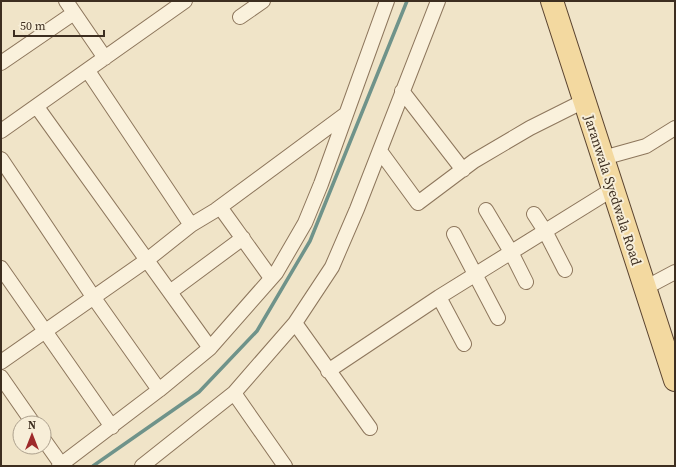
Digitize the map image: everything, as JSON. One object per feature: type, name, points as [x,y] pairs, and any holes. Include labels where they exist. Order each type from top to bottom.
[{"type":"main road","name":"Jaranwala Syedwala Road","points":[[552,1],[675,380]]},
{"type":"street","points":[[66,1],[105,58]]},
{"type":"street","points":[[1,132],[185,1]]},
{"type":"street","points":[[240,17],[263,1]]},
{"type":"street","points":[[52,452],[60,465],[159,390],[210,348],[276,273],[305,223],[321,184],[386,1]]},
{"type":"street","points":[[142,466],[234,393],[295,323],[332,267],[358,210],[402,90],[438,1]]},
{"type":"street","points":[[1,63],[74,13]]},
{"type":"street","points":[[88,71],[191,225]]},
{"type":"street","points":[[402,90],[463,170]]},
{"type":"street","points":[[380,151],[418,203],[474,161],[530,128],[584,101]]},
{"type":"street","points":[[37,107],[210,348]]},
{"type":"street","points":[[1,362],[147,260],[191,225],[220,207],[346,114]]},
{"type":"street","points":[[603,158],[646,146],[675,128]]},
{"type":"street","points":[[1,159],[94,298],[159,390]]},
{"type":"street","points":[[328,371],[475,274],[613,189]]},
{"type":"street","points":[[220,207],[271,278]]},
{"type":"street","points":[[486,210],[511,252],[526,282]]},
{"type":"street","points":[[534,214],[545,231],[565,270]]},
{"type":"street","points":[[454,234],[498,318]]},
{"type":"street","points":[[170,292],[242,238]]},
{"type":"street","points":[[1,268],[112,427]]},
{"type":"street","points":[[645,288],[675,272]]},
{"type":"street","points":[[439,297],[464,344]]},
{"type":"street","points":[[295,323],[370,428]]},
{"type":"street","points":[[1,377],[27,415]]},
{"type":"street","points":[[234,393],[285,466]]},
{"type":"waterway","points":[[93,466],[199,392],[257,331],[310,241],[407,1]]}]
